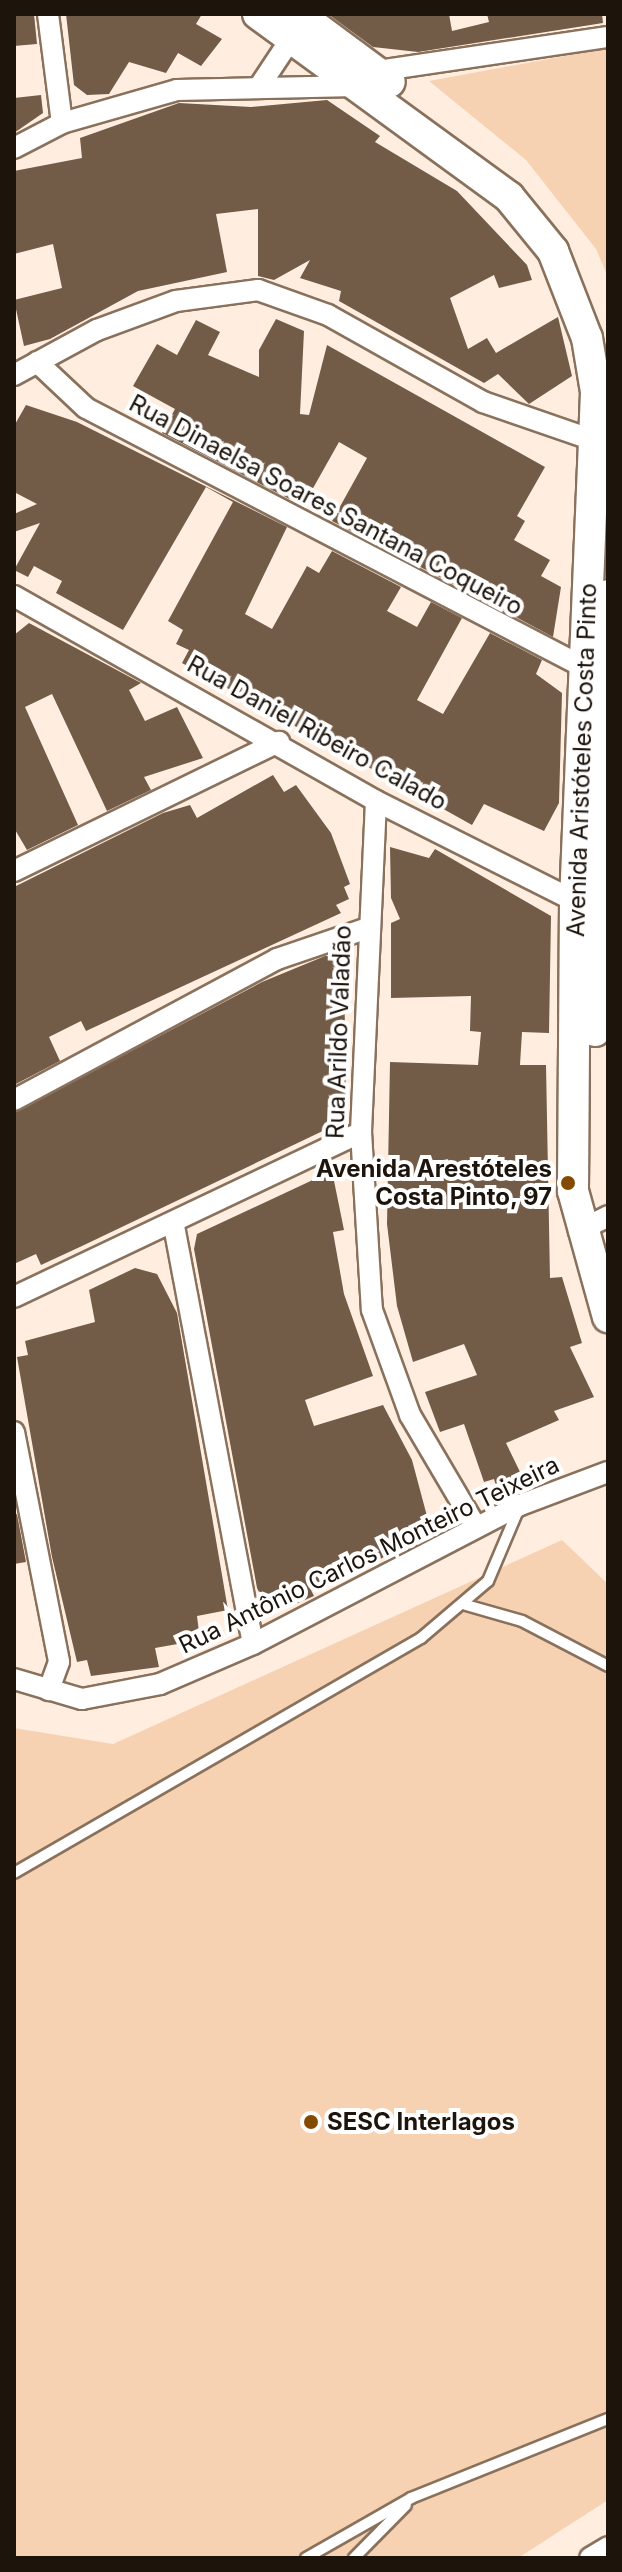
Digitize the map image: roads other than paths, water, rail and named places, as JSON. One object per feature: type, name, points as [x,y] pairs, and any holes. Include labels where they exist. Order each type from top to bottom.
[{"type":"main road","name":"Avenida Aristóteles Costa Pinto","points":[[258,14],[298,23],[487,175],[553,251],[587,338],[596,392],[600,445],[586,906],[594,954],[572,1141],[608,1271]]},
{"type":"main road","name":"Avenida Aristóteles Costa Pinto","points":[[369,83],[518,180],[547,216],[578,265],[608,369]]},
{"type":"main road","name":"Avenida Aristóteles Costa Pinto","points":[[594,672],[608,595]]},
{"type":"main road","name":"Avenida Aristóteles Costa Pinto","points":[[594,1223],[608,1317]]},
{"type":"street","points":[[48,14],[62,123]]},
{"type":"street","points":[[261,84],[298,23]]},
{"type":"street","points":[[14,148],[62,123],[177,90],[261,84],[369,83],[423,67],[608,37]]},
{"type":"street","points":[[14,375],[176,301],[258,290],[328,315],[483,402],[600,445]]},
{"type":"street","name":"Rua Dinaelsa Soares Santana Coqueiro","points":[[37,362],[86,408],[594,672]]},
{"type":"street","name":"Rua Daniel Ribeiro Calado","points":[[14,596],[279,742],[376,801],[586,906]]},
{"type":"street","points":[[14,871],[279,742]]},
{"type":"street","name":"Rua Arildo Valadão","points":[[376,801],[361,1132],[372,1310],[410,1415],[476,1527]]},
{"type":"street","points":[[14,1100],[277,959],[368,928]]},
{"type":"street","points":[[14,1297],[174,1226],[361,1132]]},
{"type":"street","points":[[174,1226],[253,1644]]},
{"type":"street","points":[[14,1432],[59,1662],[49,1690]]},
{"type":"street","name":"Rua Antônio Carlos Monteiro Teixeira","points":[[14,1679],[82,1699],[121,1694],[253,1644],[520,1505],[608,1472]]},
{"type":"street","points":[[590,2558],[608,2547]]},
{"type":"lane","points":[[14,1873],[421,1638],[466,1605],[500,1562],[520,1505]]},
{"type":"lane","points":[[466,1605],[522,1621],[608,1666]]},
{"type":"lane","points":[[306,2558],[411,2498],[608,2419]]},
{"type":"lane","points":[[354,2558],[411,2498]]},
{"type":"place","name":"Avenida Arestóteles Costa Pinto, 97","points":[[568,1183]]},
{"type":"place","name":"SESC Interlagos","points":[[311,2122]]}]
